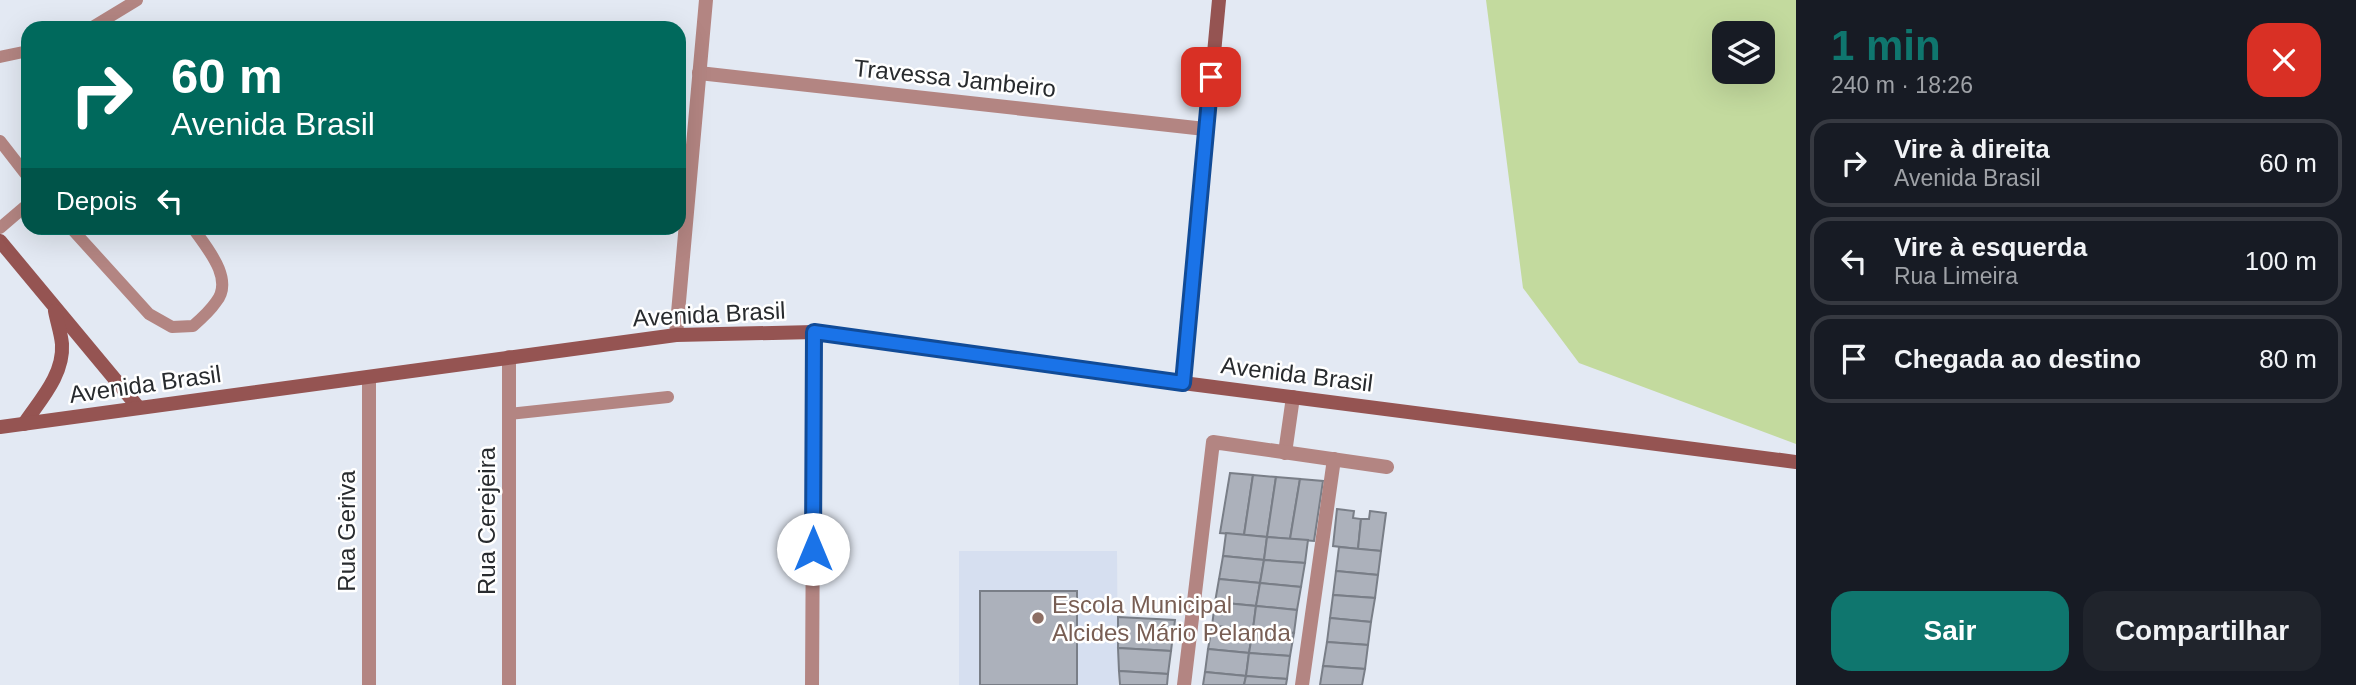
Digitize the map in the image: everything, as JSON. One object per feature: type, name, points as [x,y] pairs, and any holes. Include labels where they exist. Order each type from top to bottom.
[{"type":"main road","points":[[1183,383],[1219,0]]},
{"type":"main road","points":[[0,241],[138,407]]},
{"type":"main road","points":[[24,424],[54,380],[61,363],[62,345],[54,306]]},
{"type":"main road","name":"Avenida Brasil","points":[[0,427],[676,335],[814,332],[1183,383],[1796,461]]},
{"type":"street","points":[[686,221],[706,0]]},
{"type":"street","name":"Travessa Jambeiro","points":[[699,73],[1205,129]]},
{"type":"street","points":[[676,335],[685,235]]},
{"type":"street","points":[[812,685],[814,332]]},
{"type":"street","name":"Rua Cerejeira","points":[[509,357],[509,685]]},
{"type":"street","name":"Rua Geriva","points":[[369,377],[369,685]]},
{"type":"street","points":[[1285,453],[1293,397]]},
{"type":"street","points":[[1184,685],[1212,443],[1215,441],[1387,467]]},
{"type":"street","points":[[1302,685],[1334,459]]},
{"type":"lane","points":[[103,21],[137,0]]},
{"type":"lane","points":[[0,57],[21,52]]},
{"type":"lane","points":[[0,141],[21,168]]},
{"type":"lane","points":[[0,229],[21,210]]},
{"type":"lane","points":[[77,235],[149,314],[172,327],[193,326],[219,300],[223,281],[216,263],[198,235]]},
{"type":"lane","points":[[509,414],[668,397]]},
{"type":"shaded area","name":"Escola Municipal Alcides Mário Pelanda","points":[[959,551],[1117,551],[1118,685],[959,685]]},
{"type":"green space","points":[[1486,0],[1796,0],[1796,444],[1579,363],[1523,288]]},
{"type":"building","points":[[1230,473],[1253,475],[1244,535],[1220,533]]},
{"type":"building","points":[[1253,475],[1276,477],[1267,537],[1244,535]]},
{"type":"building","points":[[1276,477],[1300,479],[1290,539],[1267,537]]},
{"type":"building","points":[[1300,479],[1323,481],[1314,541],[1290,539]]},
{"type":"building","points":[[1337,509],[1354,511],[1353,518],[1361,519],[1358,549],[1333,546]]},
{"type":"building","points":[[1370,511],[1386,513],[1381,551],[1358,549],[1361,519],[1369,519]]},
{"type":"building","points":[[1226,533],[1267,537],[1264,560],[1223,556]]},
{"type":"building","points":[[1267,537],[1308,540],[1305,563],[1264,560]]},
{"type":"building","points":[[1339,547],[1381,551],[1378,575],[1336,571]]},
{"type":"building","points":[[1223,556],[1264,560],[1260,583],[1219,579]]},
{"type":"building","points":[[1264,560],[1305,563],[1301,587],[1260,583]]},
{"type":"building","points":[[1336,571],[1378,575],[1375,598],[1333,595]]},
{"type":"building","points":[[1219,579],[1260,583],[1256,606],[1215,602]]},
{"type":"building","points":[[1260,583],[1301,587],[1297,610],[1256,606]]},
{"type":"building","points":[[980,591],[1077,591],[1077,685],[980,685]]},
{"type":"building","points":[[1333,595],[1375,598],[1371,622],[1330,618]]},
{"type":"building","points":[[1215,602],[1256,606],[1253,629],[1212,626]]},
{"type":"building","points":[[1256,606],[1297,610],[1294,633],[1253,629]]},
{"type":"building","points":[[1118,617],[1175,620],[1171,651],[1118,648]]},
{"type":"building","points":[[1330,618],[1371,622],[1368,645],[1327,642]]},
{"type":"building","points":[[1212,626],[1253,629],[1249,653],[1208,649]]},
{"type":"building","points":[[1253,629],[1294,633],[1290,656],[1249,653]]},
{"type":"building","points":[[1327,642],[1368,645],[1365,669],[1323,666]]},
{"type":"building","points":[[1118,648],[1171,651],[1168,674],[1119,671]]},
{"type":"building","points":[[1208,649],[1249,653],[1246,676],[1205,672]]},
{"type":"building","points":[[1249,653],[1290,656],[1287,679],[1246,676]]},
{"type":"building","points":[[1323,666],[1365,669],[1362,685],[1320,685]]},
{"type":"building","points":[[1119,671],[1168,674],[1167,685],[1120,685]]},
{"type":"building","points":[[1205,672],[1246,676],[1244,685],[1203,685]]},
{"type":"building","points":[[1246,676],[1287,679],[1286,685],[1244,685]]},
{"type":"place","name":"Escola Municipal Alcides Mário Pelanda","points":[[1038,618]]},
{"type":"route","points":[[813,549],[814,332],[1183,383],[1211,77]]}]
